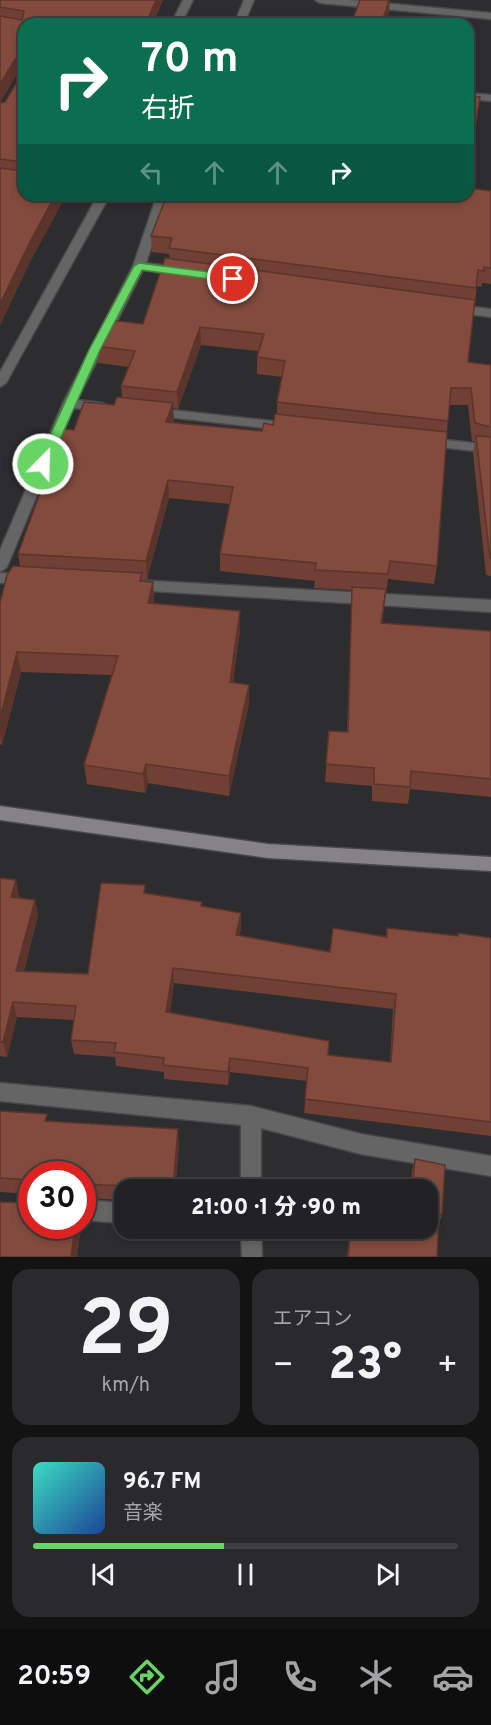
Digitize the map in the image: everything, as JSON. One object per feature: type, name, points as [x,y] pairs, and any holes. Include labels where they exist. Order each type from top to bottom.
[{"type":"street","points":[[179,18],[188,0]]},
{"type":"street","points":[[242,18],[249,0]]},
{"type":"street","points":[[320,0],[491,16]]},
{"type":"street","points":[[474,97],[491,98]]},
{"type":"street","points":[[0,383],[101,201]]},
{"type":"street","points":[[0,567],[69,403],[139,266],[160,201]]},
{"type":"street","points":[[139,266],[198,274]]},
{"type":"street","points":[[444,307],[491,314]]},
{"type":"street","points":[[69,403],[116,408]]},
{"type":"street","points":[[139,411],[292,427]]},
{"type":"street","points":[[409,440],[491,449]]},
{"type":"street","points":[[0,578],[48,580]]},
{"type":"street","points":[[120,584],[491,606]]},
{"type":"street","points":[[0,813],[268,851],[491,864]]},
{"type":"street","points":[[0,1092],[250,1116],[361,1144],[491,1166]]},
{"type":"street","points":[[250,1116],[251,1179]]},
{"type":"street","points":[[96,1211],[114,1212]]},
{"type":"street","points":[[251,1239],[252,1257]]},
{"type":"building","points":[[0,0],[156,0],[148,18],[22,18],[24,11],[0,7]]},
{"type":"building","points":[[360,0],[389,0],[384,16],[405,18],[353,18]]},
{"type":"building","points":[[0,16],[18,19],[18,57],[0,84]]},
{"type":"building","points":[[18,80],[18,161],[0,159],[0,103],[5,102]]},
{"type":"building","points":[[474,96],[480,97],[474,129]]},
{"type":"building","points":[[0,168],[18,170],[18,201],[52,201],[0,304]]},
{"type":"building","points":[[474,189],[491,191],[491,268],[484,267],[484,271],[478,270],[476,288],[169,248],[172,238],[151,236],[165,201],[474,201]]},
{"type":"building","points":[[165,258],[475,300],[468,362],[491,365],[491,427],[475,423],[471,388],[451,388],[448,421],[277,402],[285,361],[257,357],[264,334],[200,327],[177,392],[121,386],[135,351],[97,346],[110,320],[143,324]]},
{"type":"building","points":[[117,397],[173,403],[166,422],[262,431],[264,423],[273,425],[275,414],[447,432],[437,566],[390,561],[388,574],[315,570],[316,563],[220,554],[233,487],[168,480],[146,561],[18,554],[63,429],[74,430],[84,402],[114,405]]},
{"type":"building","points":[[476,436],[491,437],[491,558],[490,558]]},
{"type":"building","points":[[13,566],[142,573],[140,581],[153,582],[148,603],[240,611],[230,682],[249,685],[229,776],[146,764],[143,774],[84,765],[118,656],[17,652],[0,718],[0,603],[7,575]]},
{"type":"building","points":[[352,587],[386,589],[381,623],[491,631],[491,779],[411,771],[410,787],[374,784],[374,768],[326,764],[329,731],[348,732]]},
{"type":"building","points":[[0,878],[16,880],[11,897],[35,900],[16,971],[88,974],[101,883],[145,885],[144,893],[202,902],[201,906],[241,913],[236,935],[330,952],[333,928],[387,937],[387,928],[458,936],[458,933],[491,938],[491,1122],[305,1099],[308,1068],[230,1058],[228,1072],[163,1065],[164,1058],[114,1052],[116,1043],[71,1040],[76,1006],[13,1002],[3,1042],[0,1042]],"holes":[[[173,968],[396,994],[391,1062],[328,1055],[329,1041],[166,1012]]]},
{"type":"building","points":[[0,1111],[47,1114],[45,1121],[178,1129],[174,1179],[114,1179],[114,1185],[96,1185],[96,1161],[18,1161],[18,1179],[0,1178]]},
{"type":"building","points":[[415,1159],[445,1165],[442,1215],[439,1214],[438,1236],[438,1179],[413,1179]]},
{"type":"building","points":[[0,1202],[18,1203],[18,1239],[73,1239],[71,1257],[0,1257]]},
{"type":"building","points":[[350,1239],[438,1239],[437,1257],[348,1257]]},
{"type":"route","points":[[43,464],[94,350],[139,266],[233,279]]}]
